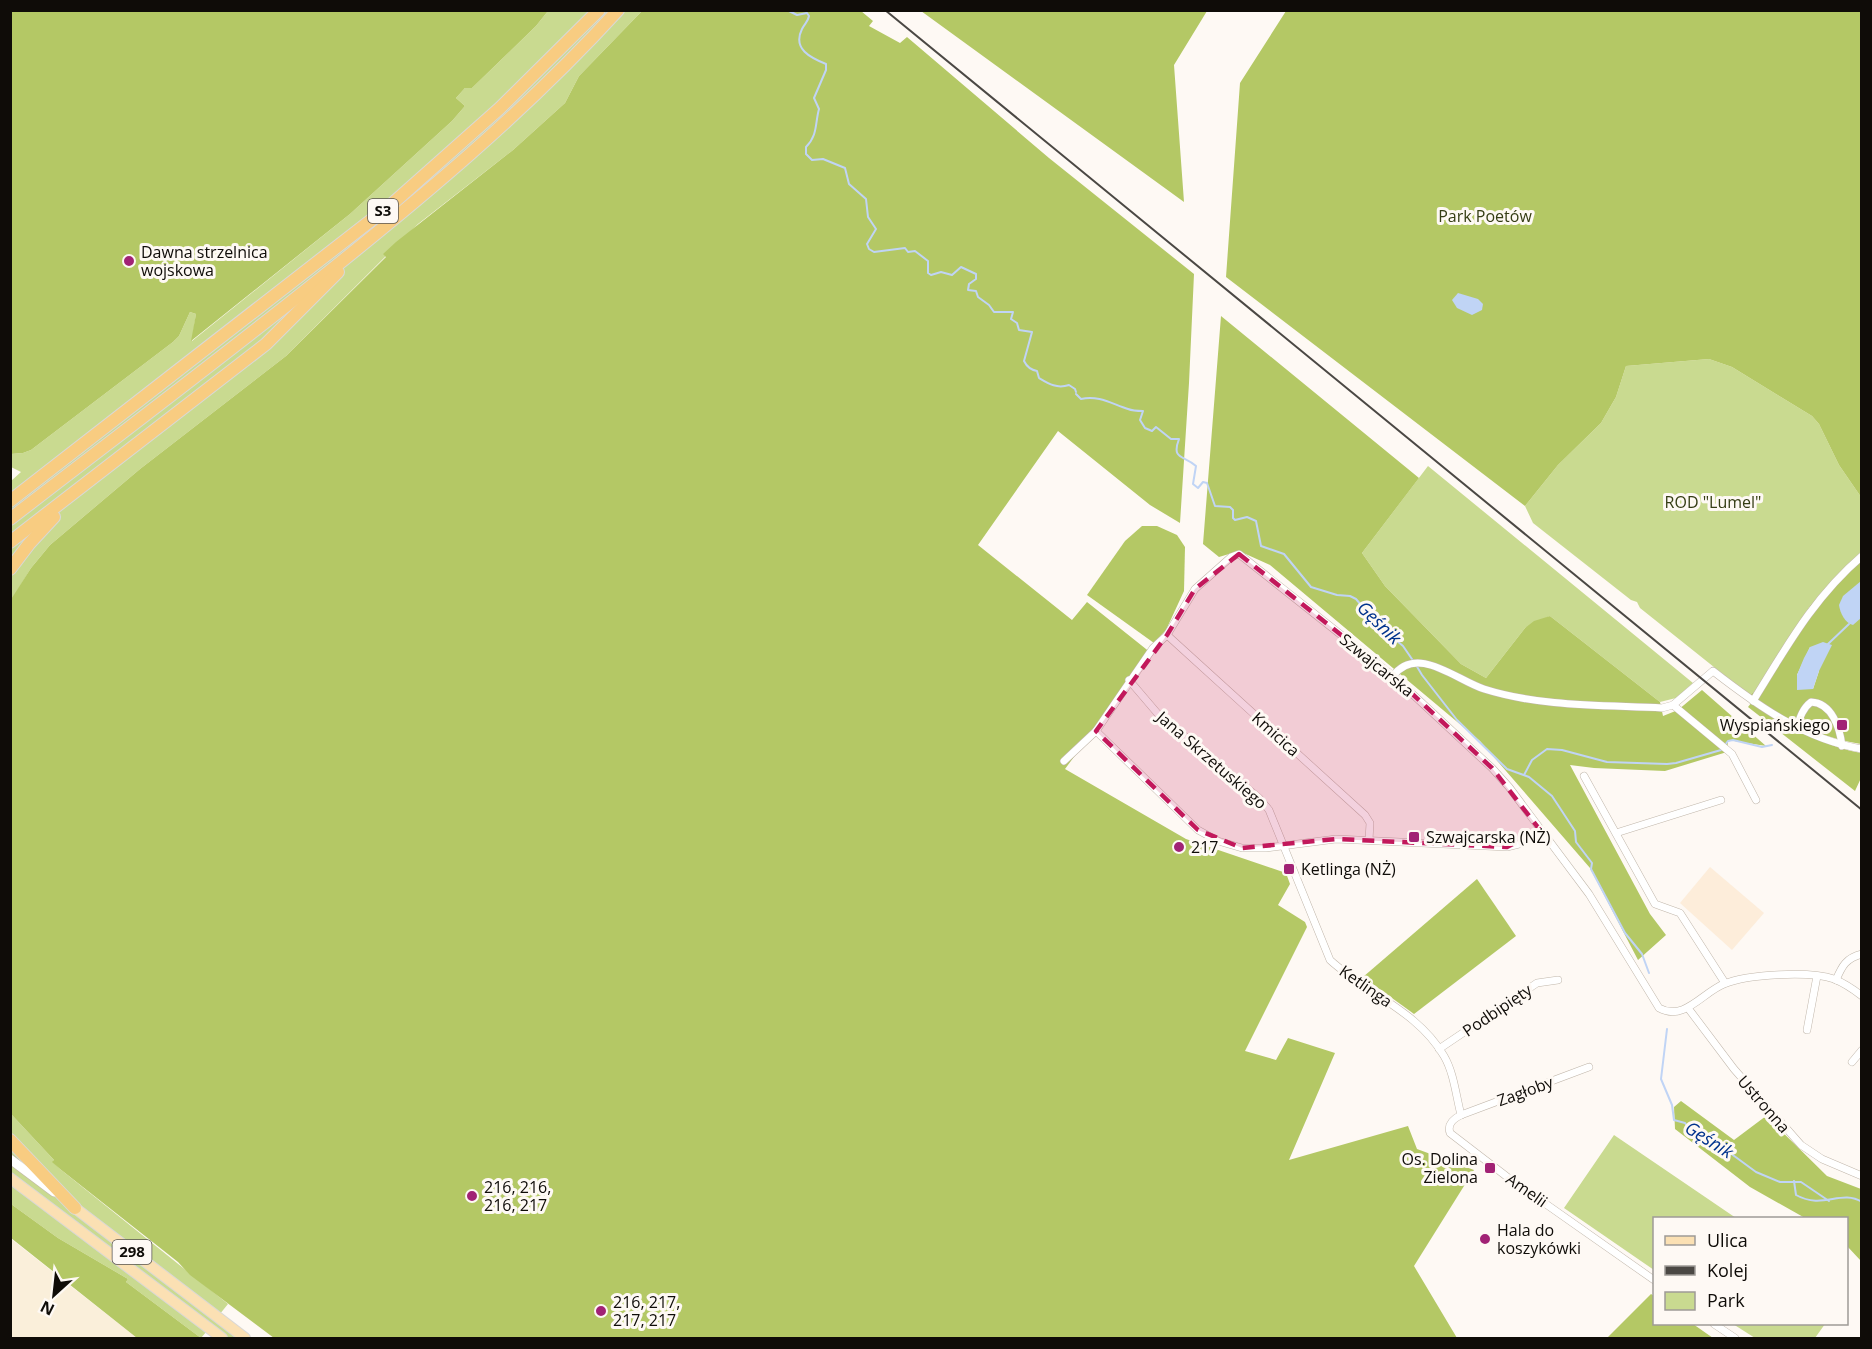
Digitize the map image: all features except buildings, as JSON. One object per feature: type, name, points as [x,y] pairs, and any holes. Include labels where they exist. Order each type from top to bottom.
[{"type":"highway","name":"S3","points":[[10,501],[392,204],[500,108],[599,10]]},
{"type":"highway","name":"S3","points":[[10,519],[361,247],[437,184],[488,138],[618,10]]},
{"type":"highway","points":[[10,542],[266,344],[361,247]]},
{"type":"highway","points":[[10,569],[46,524],[91,481]]},
{"type":"highway","points":[[10,1140],[75,1208]]},
{"type":"main road","name":"298","points":[[10,1178],[222,1338]]},
{"type":"main road","name":"298","points":[[75,1208],[245,1338]]},
{"type":"street","name":"Szwajcarska","points":[[1064,761],[1096,730],[1129,680],[1153,648],[1167,635],[1195,589],[1232,557],[1239,554],[1393,676],[1492,768],[1509,787],[1595,904],[1653,1002],[1662,1010],[1670,1012],[1688,1008]]},
{"type":"street","points":[[1753,701],[1805,617],[1839,577],[1862,556]]},
{"type":"street","name":"Kmicica","points":[[1167,635],[1365,815],[1370,823],[1369,840]]},
{"type":"street","points":[[1393,676],[1408,663],[1427,663],[1481,688],[1508,696],[1557,702],[1662,708],[1673,705],[1713,671],[1753,701],[1797,727],[1842,746],[1862,749]]},
{"type":"street","name":"Jana Skrzetuskiego","points":[[1129,680],[1158,714],[1258,798],[1269,810],[1285,846]]},
{"type":"street","points":[[1797,727],[1803,711],[1812,702],[1826,706],[1831,712],[1842,746]]},
{"type":"street","points":[[1673,705],[1724,747],[1736,760],[1756,800]]},
{"type":"street","points":[[1096,730],[1198,830],[1218,841],[1242,848],[1285,846],[1336,839],[1507,846],[1519,844],[1540,830]]},
{"type":"street","points":[[1584,776],[1654,904],[1680,913],[1725,983]]},
{"type":"street","points":[[1616,833],[1721,800]]},
{"type":"street","name":"Ketlinga","points":[[1285,846],[1330,960],[1341,970],[1384,997],[1425,1031],[1439,1048],[1449,1066],[1461,1115]]},
{"type":"street","points":[[1836,980],[1844,963],[1862,954]]},
{"type":"street","points":[[1807,1030],[1817,976]]},
{"type":"street","points":[[1688,1008],[1725,983],[1763,977],[1817,976],[1836,980],[1862,996]]},
{"type":"street","name":"Podbipięty","points":[[1439,1048],[1537,983],[1558,980]]},
{"type":"street","name":"Ustronna","points":[[1688,1008],[1734,1069],[1801,1145],[1822,1159],[1862,1176]]},
{"type":"street","points":[[1852,1062],[1862,1050]]},
{"type":"street","name":"Zagłoby","points":[[1461,1115],[1589,1067]]},
{"type":"street","name":"Amelii","points":[[1461,1115],[1451,1122],[1449,1128],[1450,1133],[1458,1140],[1653,1279]]},
{"type":"street","points":[[10,1159],[75,1208]]},
{"type":"street","points":[[1717,1325],[1735,1338]]},
{"type":"highlighted area","points":[[1239,554],[1393,676],[1492,768],[1540,830],[1507,847],[1336,839],[1242,848],[1198,830],[1096,731],[1167,635],[1195,589]]},
{"type":"shaded area","points":[[1710,867],[1764,913],[1732,950],[1680,903]]},
{"type":"shaded area","points":[[10,1238],[77,1291],[137,1338],[11,1338]]},
{"type":"green space","points":[[11,10],[548,11],[536,26],[472,88],[465,88],[456,98],[465,106],[452,121],[350,214],[191,341],[196,314],[190,312],[179,336],[173,342],[31,450],[11,454]]},
{"type":"green space","points":[[548,11],[642,11],[579,76],[565,103],[513,150],[418,224],[286,356],[140,469],[50,545],[31,568],[11,601],[11,481],[21,472],[11,467],[11,454],[31,450],[173,342],[179,336],[190,312],[196,314],[192,341],[350,214],[452,121],[465,106],[456,98],[465,88],[472,88],[536,26]]},
{"type":"green space","points":[[642,11],[861,11],[873,21],[869,26],[900,43],[907,37],[1049,158],[1194,274],[1180,523],[1150,505],[1058,431],[978,545],[1072,620],[1087,602],[1151,653],[1065,769],[1186,839],[1286,873],[1290,884],[1278,905],[1305,922],[1307,927],[1245,1051],[1276,1060],[1288,1038],[1335,1053],[1289,1160],[1408,1126],[1417,1149],[1474,1170],[1414,1266],[1457,1338],[274,1338],[190,1275],[178,1262],[60,1169],[11,1114],[10,601],[31,568],[50,545],[140,469],[286,356],[386,257],[383,254],[396,242],[513,150],[565,103],[579,76]]},
{"type":"green space","points":[[921,11],[1207,11],[1174,65],[1184,202]]},
{"type":"green space","name":"Park Poetów","points":[[1286,11],[1861,11],[1861,497],[1839,465],[1819,424],[1812,416],[1732,367],[1709,359],[1626,366],[1616,397],[1601,423],[1558,465],[1525,506],[1226,277],[1240,83]]},
{"type":"green space","points":[[1221,316],[1419,478],[1362,553],[1385,586],[1461,664],[1486,678],[1525,628],[1534,621],[1550,616],[1660,702],[1663,716],[1678,710],[1702,690],[1766,746],[1728,740],[1727,752],[1665,771],[1570,765],[1650,914],[1666,935],[1638,960],[1590,868],[1480,741],[1270,565],[1239,551],[1219,557],[1203,544]]},
{"type":"green space","name":"ROD \"Lumel\"","points":[[1709,359],[1732,367],[1812,416],[1819,424],[1839,465],[1861,497],[1861,551],[1811,604],[1756,691],[1749,695],[1640,608],[1637,602],[1631,600],[1533,523],[1525,506],[1558,465],[1601,423],[1616,397],[1626,366]]},
{"type":"green space","points":[[1428,466],[1693,683],[1676,698],[1660,702],[1550,616],[1525,628],[1486,678],[1461,664],[1385,586],[1362,553]]},
{"type":"green space","points":[[1142,526],[1157,526],[1177,535],[1185,547],[1184,591],[1166,630],[1154,643],[1087,595],[1125,541]]},
{"type":"green space","points":[[1861,551],[1861,744],[1830,737],[1802,726],[1749,695],[1756,691],[1811,604]],"holes":[[[1810,647],[1819,671],[1813,689],[1798,682],[1797,675]]]},
{"type":"green space","points":[[1752,702],[1818,739],[1861,753],[1861,778],[1855,791],[1748,707]]},
{"type":"green space","points":[[1477,879],[1516,936],[1414,1014],[1363,977]]},
{"type":"green space","points":[[1681,1101],[1734,1140],[1766,1116],[1827,1176],[1861,1189],[1861,1261],[1848,1247],[1848,1217],[1803,1217],[1750,1187],[1675,1129],[1674,1107]]},
{"type":"green space","points":[[11,1114],[60,1169],[228,1304],[215,1320],[239,1338],[229,1338],[212,1325],[201,1338],[126,1282],[128,1279],[58,1238],[11,1204]]},
{"type":"green space","points":[[1614,1135],[1735,1217],[1653,1217],[1653,1269],[1564,1208]]},
{"type":"green space","points":[[11,1204],[58,1238],[128,1279],[126,1282],[201,1338],[137,1338],[11,1238]]},
{"type":"green space","points":[[1651,1294],[1653,1295],[1653,1325],[1694,1325],[1713,1338],[1607,1338]]},
{"type":"green space","points":[[1735,1325],[1824,1325],[1815,1338],[1755,1338]]},
{"type":"water","points":[[1458,293],[1478,299],[1483,304],[1482,310],[1472,315],[1457,308],[1452,300]]},
{"type":"water","points":[[1861,581],[1861,618],[1853,625],[1843,617],[1839,605],[1843,596]]},
{"type":"water","points":[[1823,642],[1832,645],[1813,689],[1797,690],[1797,675],[1804,658],[1810,647]]},
{"type":"waterway","name":"Gęśnik","points":[[787,10],[797,15],[807,13],[809,18],[802,29],[799,42],[809,56],[826,64],[826,70],[814,98],[819,109],[814,133],[806,147],[806,154],[812,160],[823,159],[845,168],[849,184],[866,199],[868,217],[876,229],[867,244],[869,249],[874,252],[905,248],[908,252],[915,251],[928,261],[928,273],[931,275],[941,272],[952,275],[961,267],[976,274],[976,279],[969,284],[968,290],[976,291],[978,297],[994,312],[1013,312],[1011,319],[1017,323],[1019,330],[1032,332],[1024,361],[1026,365],[1037,371],[1039,378],[1046,382],[1057,386],[1069,385],[1076,392]]},
{"type":"waterway","name":"Gęśnik","points":[[1076,394],[1081,399],[1100,399],[1130,410],[1143,411],[1140,420],[1145,428],[1152,431],[1156,427],[1171,439],[1179,439],[1178,454],[1196,466],[1193,484],[1198,488],[1203,482],[1207,483],[1215,506],[1230,507],[1235,520],[1247,517],[1256,521],[1261,546],[1284,554],[1311,587],[1356,599],[1377,624],[1403,646],[1414,662]]},
{"type":"waterway","points":[[1828,644],[1849,624]]},
{"type":"waterway","name":"Gęśnik","points":[[1416,665],[1457,720],[1507,769],[1529,777],[1552,796],[1575,831],[1576,842],[1592,863],[1591,869],[1625,933],[1642,954],[1649,973]]},
{"type":"waterway","points":[[1783,732],[1787,727]]},
{"type":"waterway","points":[[1524,775],[1532,760],[1547,749],[1562,750],[1607,762],[1667,764],[1721,750],[1728,741],[1733,740],[1762,747],[1772,745]]},
{"type":"waterway","name":"Gęśnik","points":[[1667,1029],[1661,1079],[1672,1105],[1674,1120],[1685,1123],[1689,1129],[1700,1135],[1707,1136],[1756,1172],[1780,1182],[1801,1182],[1829,1201]]},
{"type":"waterway","name":"Gęśnik","points":[[1794,1181],[1796,1195],[1806,1199],[1815,1201],[1847,1198],[1862,1202]]},
{"type":"railway","points":[[885,10],[1862,810]]},
{"type":"place","name":"Dawna strzelnica wojskowa","points":[[129,261]]},
{"type":"place","name":"Wyspiańskiego","points":[[1842,725]]},
{"type":"place","name":"Szwajcarska (NŻ)","points":[[1414,837]]},
{"type":"place","name":"217","points":[[1179,847]]},
{"type":"place","name":"Ketlinga (NŻ)","points":[[1289,869]]},
{"type":"place","name":"Os. Dolina Zielona","points":[[1490,1168]]},
{"type":"place","name":"216, 216, 216, 217","points":[[472,1196]]},
{"type":"place","name":"Hala do koszykówki","points":[[1485,1239]]},
{"type":"place","name":"216, 217, 217, 217","points":[[601,1311]]}]
